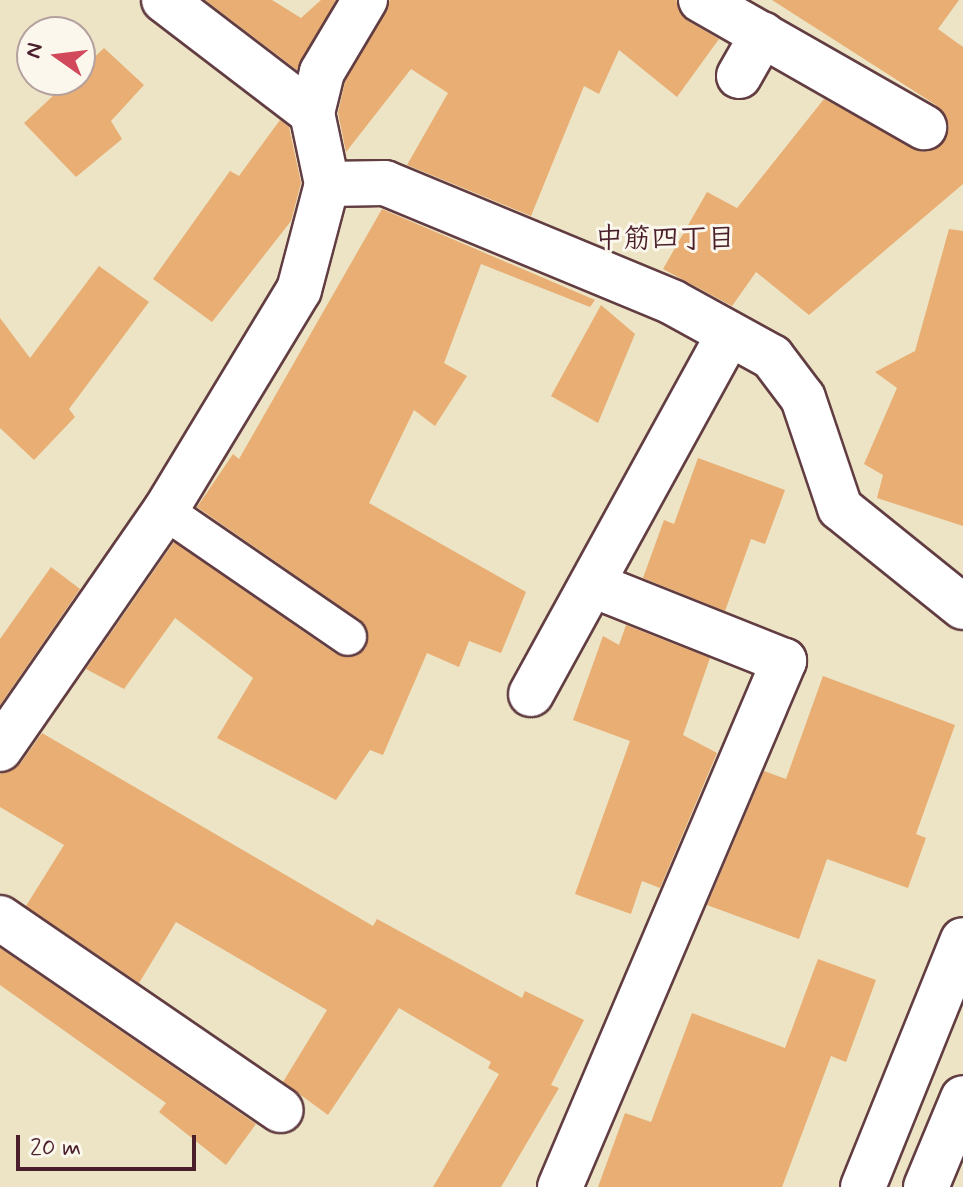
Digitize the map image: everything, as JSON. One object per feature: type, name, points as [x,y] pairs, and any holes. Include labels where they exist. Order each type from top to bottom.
[{"type":"main road","points":[[164,0],[312,113]]},
{"type":"main road","points":[[0,749],[165,511],[299,290],[327,184],[312,113],[322,72],[365,0]]},
{"type":"main road","points":[[701,0],[924,127]]},
{"type":"main road","points":[[739,76],[763,34]]},
{"type":"main road","points":[[327,184],[385,183],[672,302],[772,357],[803,398],[840,508],[963,607]]},
{"type":"main road","points":[[531,694],[596,586],[728,335]]},
{"type":"main road","points":[[560,1187],[784,661],[596,586]]},
{"type":"main road","points":[[0,918],[280,1110]]},
{"type":"main road","points":[[863,1187],[963,940]]},
{"type":"main road","points":[[926,1187],[963,1098]]},
{"type":"lane","points":[[165,511],[348,637]]},
{"type":"building","points":[[205,0],[272,0],[301,18],[321,0],[336,0],[297,70]]},
{"type":"building","points":[[390,0],[676,0],[688,21],[719,39],[677,97],[619,50],[599,94],[584,86],[531,216],[407,165],[448,93],[411,69],[346,152],[338,113],[345,82]]},
{"type":"building","points":[[772,0],[959,0],[938,29],[963,47],[963,184],[809,315],[756,272],[732,306],[663,269],[707,192],[737,208],[824,99],[923,152],[945,140],[949,126],[936,105]]},
{"type":"building","points":[[104,48],[144,85],[111,121],[122,139],[76,177],[24,123],[53,96],[96,96],[96,56]]},
{"type":"building","points":[[280,120],[289,127],[301,183],[291,221],[212,322],[153,279],[230,171],[239,176]]},
{"type":"building","points":[[382,209],[595,300],[590,307],[481,264],[444,363],[467,376],[435,426],[414,410],[369,503],[526,592],[501,653],[469,641],[459,667],[427,653],[383,755],[370,750],[336,800],[217,738],[253,678],[175,618],[124,689],[86,669],[174,542],[336,654],[356,656],[366,648],[360,620],[197,507],[233,454],[239,459]]},
{"type":"building","points":[[949,229],[963,231],[963,526],[877,498],[883,475],[864,464],[897,388],[875,372],[915,351]]},
{"type":"building","points":[[99,266],[149,302],[69,409],[75,417],[34,460],[0,428],[0,318],[30,358]]},
{"type":"building","points":[[601,305],[635,334],[598,423],[551,396]]},
{"type":"building","points":[[698,458],[785,490],[765,544],[751,539],[725,611],[643,578],[664,520],[674,524]]},
{"type":"building","points":[[51,567],[80,589],[0,705],[0,639]]},
{"type":"building","points":[[626,625],[710,658],[683,735],[717,753],[660,888],[642,881],[631,914],[575,894],[630,741],[573,720],[603,636],[619,645]]},
{"type":"building","points":[[823,676],[955,725],[916,834],[926,838],[908,888],[827,859],[799,939],[707,905],[764,771],[786,779]]},
{"type":"building","points":[[42,733],[373,926],[377,919],[522,998],[525,991],[584,1020],[551,1085],[559,1088],[501,1187],[433,1187],[499,1074],[488,1068],[491,1062],[399,1008],[328,1115],[283,1082],[327,1010],[176,922],[139,983],[26,906],[64,845],[0,807],[0,774],[20,764]]},
{"type":"building","points":[[0,948],[256,1124],[226,1165],[159,1112],[166,1103],[0,985]]},
{"type":"building","points":[[818,959],[876,980],[846,1062],[831,1056],[782,1187],[598,1187],[625,1113],[651,1122],[692,1013],[785,1048]]},
{"type":"district","name":"中筋四丁目","points":[[665,240]]}]
